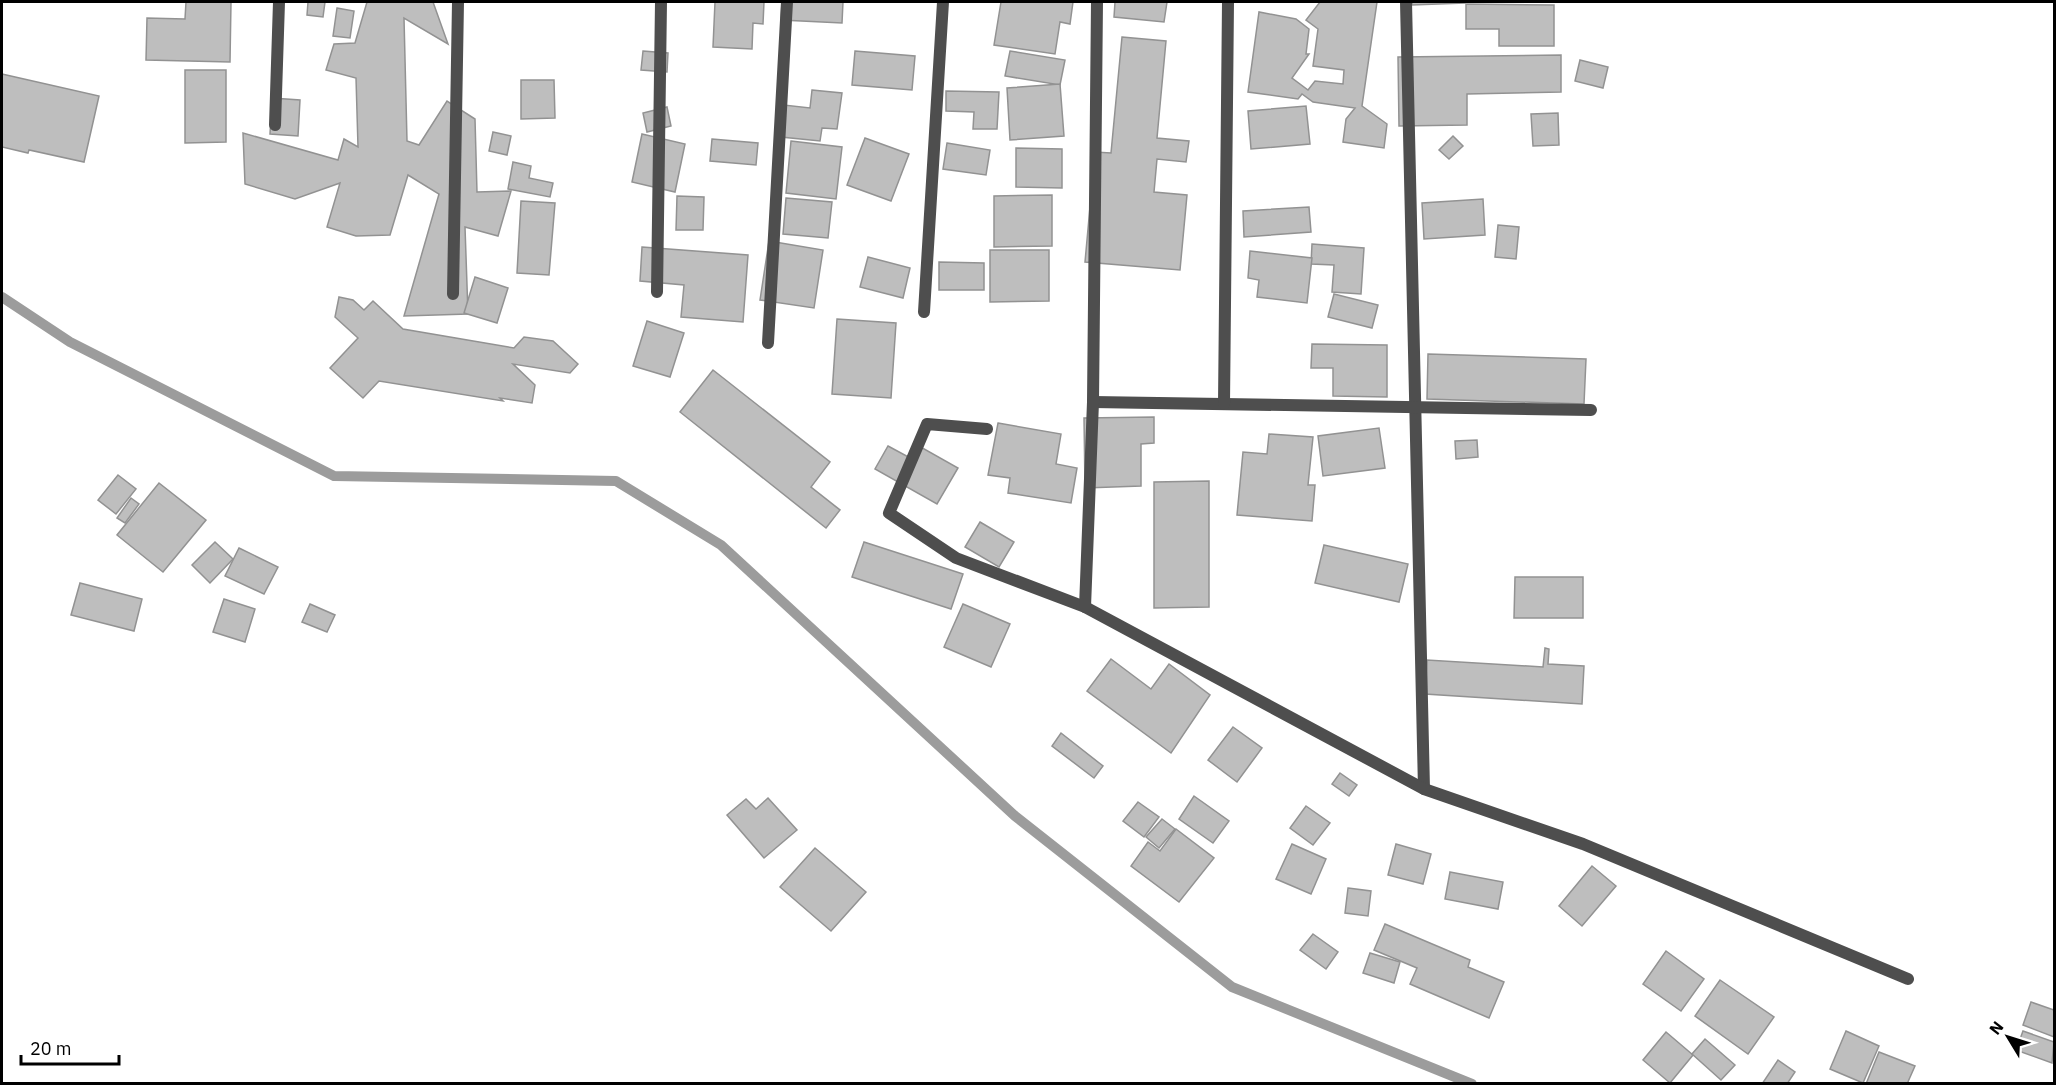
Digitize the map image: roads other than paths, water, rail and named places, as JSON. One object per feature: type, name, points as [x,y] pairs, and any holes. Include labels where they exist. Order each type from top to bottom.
[{"type":"street","points":[[275,125],[279,2]]},
{"type":"street","points":[[453,294],[458,2]]},
{"type":"street","points":[[657,292],[662,2]]},
{"type":"street","points":[[768,343],[787,2]]},
{"type":"street","points":[[924,312],[943,2]]},
{"type":"street","points":[[1084,607],[1093,402],[1097,2]]},
{"type":"street","points":[[1224,405],[1228,2]]},
{"type":"street","points":[[1406,2],[1424,789]]},
{"type":"street","points":[[1093,402],[1591,410]]},
{"type":"street","points":[[987,429],[927,424],[889,513],[956,558],[1084,607],[1424,789],[1583,844],[1908,979]]},
{"type":"waterway","points":[[2,297],[70,342],[334,476],[616,481],[721,545],[1015,816],[1232,987],[1472,1084]]}]
